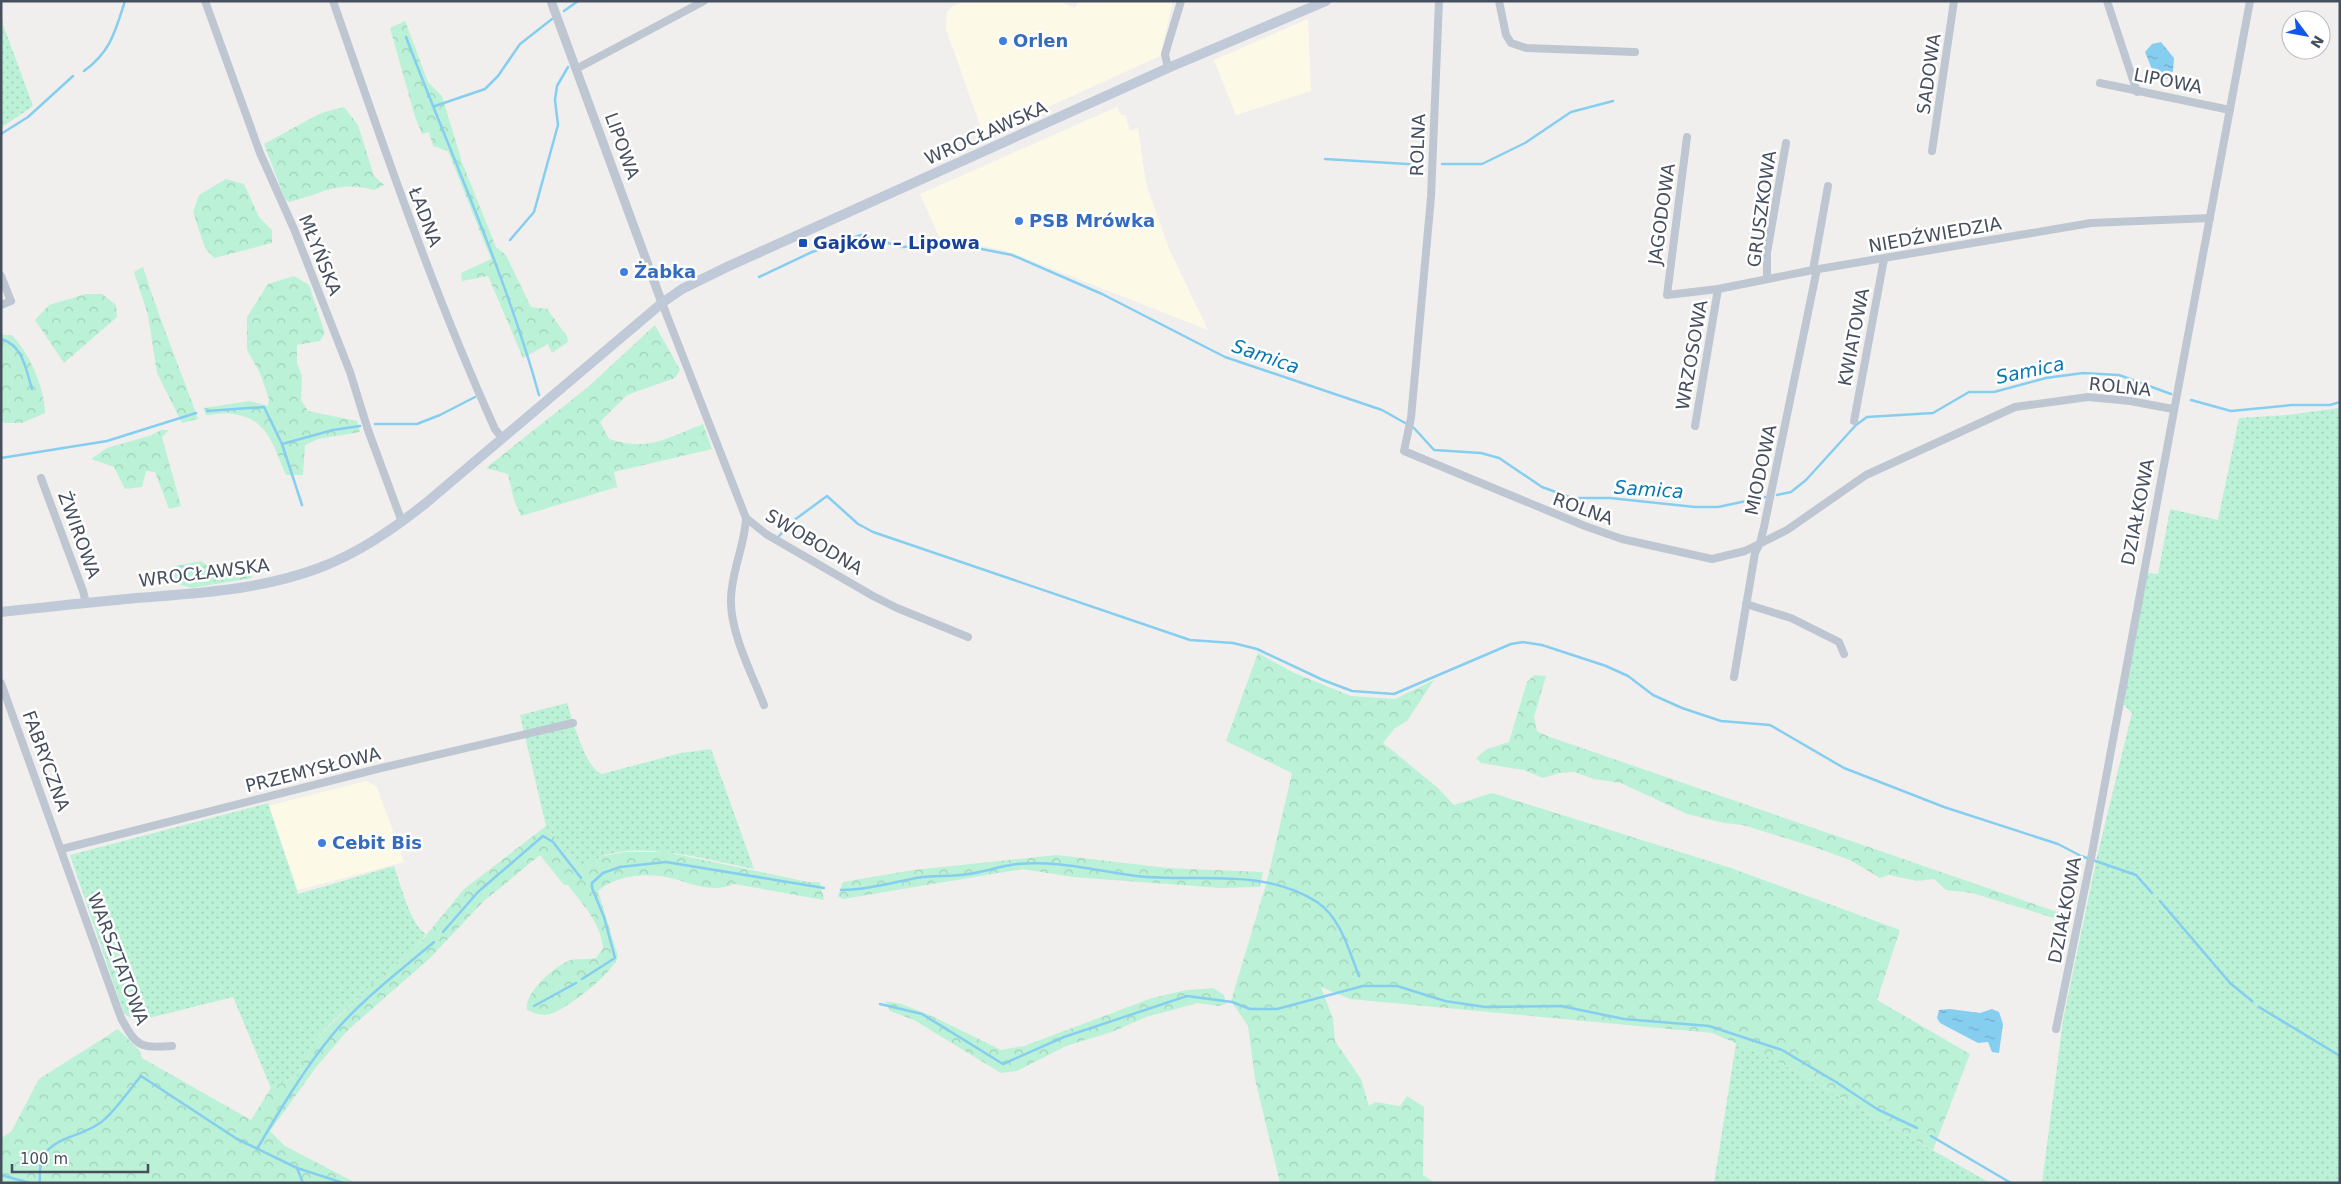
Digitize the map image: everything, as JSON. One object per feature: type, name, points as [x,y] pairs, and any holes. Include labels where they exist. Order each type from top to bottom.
[{"type":"main road","name":"WROCŁAWSKA","points":[[1,612],[226,591],[265,584],[338,560],[364,547],[402,522],[662,302],[682,289],[1168,68],[1326,1]]},
{"type":"street","name":"MŁYŃSKA","points":[[206,1],[260,153],[294,228],[350,372],[371,439],[402,522]]},
{"type":"street","name":"ŁADNA","points":[[333,1],[396,181],[460,352],[495,429],[502,438]]},
{"type":"street","name":"LIPOWA","points":[[551,1],[662,302]]},
{"type":"street","points":[[576,69],[704,1]]},
{"type":"street","points":[[1168,68],[1165,54],[1181,1]]},
{"type":"street","name":"ROLNA","points":[[1439,1],[1431,197],[1404,451],[1517,500],[1622,539],[1712,559],[1744,551],[1787,530],[1866,475],[2015,407],[2088,398],[2130,401],[2173,409]]},
{"type":"street","points":[[1500,1],[1506,34],[1511,43],[1526,48],[1635,52]]},
{"type":"street","name":"SADOWA","points":[[1932,151],[1954,1]]},
{"type":"street","points":[[2107,1],[2137,92]]},
{"type":"street","name":"DZIAŁKOWA","points":[[2056,1029],[2092,853],[2250,1]]},
{"type":"street","name":"LIPOWA","points":[[2100,84],[2230,110]]},
{"type":"street","name":"JAGODOWA","points":[[1667,295],[1687,137]]},
{"type":"street","name":"GRUSZKOWA","points":[[1767,278],[1767,252],[1786,143]]},
{"type":"street","name":"MIODOWA","points":[[1734,677],[1755,554],[1760,543],[1815,270],[1828,186]]},
{"type":"street","name":"NIEDŹWIEDZIA","points":[[1667,295],[1718,289],[1767,278],[2091,223],[2210,218]]},
{"type":"street","name":"KWIATOWA","points":[[1854,421],[1884,259]]},
{"type":"street","points":[[1,276],[11,301],[1,305]]},
{"type":"street","name":"WRZOSOWA","points":[[1695,426],[1718,289]]},
{"type":"street","name":"SWOBODNA","points":[[662,302],[746,518],[766,534],[873,596],[897,608],[968,637]]},
{"type":"street","name":"ŻWIROWA","points":[[41,478],[83,590],[86,603]]},
{"type":"street","points":[[746,518],[745,537],[735,565],[731,600],[733,628],[764,705]]},
{"type":"street","points":[[1746,604],[1791,618],[1839,642],[1844,654]]},
{"type":"street","name":"FABRYCZNA","points":[[1,683],[62,849]]},
{"type":"street","name":"PRZEMYSŁOWA","points":[[62,849],[381,768],[573,723]]},
{"type":"street","name":"WARSZTATOWA","points":[[62,849],[121,1018],[133,1040],[147,1047],[172,1046]]},
{"type":"shaded area","points":[[964,1],[1060,1],[1075,8],[1079,1],[1173,1],[1160,56],[984,136],[946,29],[947,12],[953,6]]},
{"type":"shaded area","points":[[1308,19],[1311,91],[1236,115],[1214,60]]},
{"type":"shaded area","points":[[1117,107],[1121,115],[1125,115],[1130,131],[1138,128],[1146,184],[1170,251],[1208,330],[1007,251],[946,238],[940,239],[920,194]]},
{"type":"shaded area","points":[[366,781],[377,787],[404,862],[298,890],[268,806]]},
{"type":"green space","points":[[1,19],[33,106],[1,128]]},
{"type":"green space","points":[[405,21],[428,82],[442,96],[462,162],[496,247],[506,255],[531,307],[547,309],[567,336],[568,342],[552,353],[548,344],[523,358],[488,276],[462,281],[461,273],[491,259],[448,151],[433,146],[429,132],[422,134],[415,117],[390,28]]},
{"type":"green space","points":[[344,107],[358,125],[374,176],[384,185],[374,190],[361,187],[340,187],[289,202],[285,199],[264,144],[321,113]]},
{"type":"green space","points":[[226,179],[244,184],[259,217],[272,230],[272,243],[214,258],[205,248],[193,212],[199,195]]},
{"type":"green space","points":[[143,267],[198,419],[182,423],[157,373],[148,315],[134,272]]},
{"type":"green space","points":[[294,276],[309,285],[325,333],[320,341],[297,345],[297,363],[302,376],[301,400],[308,411],[357,421],[360,432],[318,439],[305,445],[303,475],[286,475],[273,444],[262,428],[255,422],[230,413],[206,415],[204,408],[250,401],[268,406],[269,399],[260,373],[247,350],[247,317],[268,284]]},
{"type":"green space","points":[[86,294],[102,294],[116,305],[117,317],[64,363],[35,320],[49,305]]},
{"type":"green space","points":[[655,325],[680,370],[675,378],[627,395],[600,422],[609,439],[635,444],[657,442],[703,424],[712,449],[614,472],[617,487],[521,516],[514,500],[508,474],[486,468],[588,387]]},
{"type":"green space","points":[[1,335],[12,335],[19,343],[35,371],[42,392],[45,413],[22,423],[4,423],[1,419]]},
{"type":"green space","points":[[2340,408],[2340,1183],[2042,1183],[2063,1020],[2097,857],[2132,713],[2122,703],[2147,573],[2158,574],[2170,509],[2218,520],[2239,418],[2287,415]]},
{"type":"green space","points":[[161,430],[169,430],[162,437],[181,506],[169,509],[155,472],[146,471],[142,487],[125,489],[114,467],[91,459],[107,448],[152,435]]},
{"type":"green space","points":[[201,561],[217,573],[251,571],[252,578],[192,588],[174,583],[175,566]]},
{"type":"green space","points":[[1258,653],[1292,672],[1351,696],[1395,699],[1434,680],[1407,721],[1395,728],[1383,743],[1437,787],[1454,805],[1492,793],[1731,868],[1900,930],[1877,1000],[1970,1054],[1933,1150],[1777,1061],[1712,1033],[1350,999],[1321,987],[1333,1019],[1335,1041],[1361,1079],[1369,1106],[1375,1102],[1400,1106],[1407,1096],[1424,1107],[1423,1175],[1435,1183],[1280,1183],[1255,1079],[1248,1026],[1231,1001],[1267,881],[1292,773],[1226,741]]},
{"type":"green space","points":[[1534,675],[1546,676],[1534,717],[1537,731],[1547,736],[2069,916],[2064,921],[1972,893],[1946,890],[1934,879],[1917,881],[1889,875],[1880,878],[1850,860],[1743,825],[1724,823],[1687,814],[1621,783],[1594,779],[1574,772],[1559,773],[1543,778],[1524,770],[1481,763],[1476,758],[1487,749],[1509,742],[1527,682]]},
{"type":"green space","points":[[567,703],[585,753],[590,763],[602,774],[681,753],[711,749],[754,869],[699,857],[658,851],[638,851],[620,852],[603,856],[580,869],[546,826],[520,715]]},
{"type":"green space","points":[[268,803],[298,894],[394,866],[415,922],[426,934],[414,950],[394,964],[316,1039],[296,1076],[271,1088],[233,997],[137,1021],[124,1014],[70,855]]},
{"type":"green space","points":[[546,826],[580,869],[603,856],[625,852],[666,852],[808,882],[820,882],[824,900],[734,884],[719,888],[704,887],[675,879],[645,875],[615,881],[598,891],[618,956],[615,963],[599,981],[578,998],[558,1011],[541,1015],[527,1010],[527,1004],[530,996],[541,982],[562,964],[568,961],[596,958],[603,948],[602,939],[595,922],[568,885],[564,885],[540,855],[484,901],[429,959],[348,1030],[317,1066],[270,1131],[285,1146],[356,1183],[1,1183],[1,1138],[11,1132],[39,1079],[118,1029],[139,1050],[142,1058],[251,1120],[271,1088],[296,1076],[316,1039],[394,964],[414,950],[464,889]]},
{"type":"green space","points":[[1057,855],[1167,868],[1263,872],[1260,887],[1221,888],[1073,877],[1022,869],[843,899],[838,896],[843,882],[913,870]]},
{"type":"green space","points":[[1213,988],[1224,995],[1226,1004],[1218,1006],[1198,1003],[1146,1017],[1112,1032],[1066,1046],[1017,1071],[1001,1073],[914,1020],[890,1011],[885,1001],[902,1004],[934,1017],[1001,1050],[1024,1046],[1152,998],[1187,990]]},
{"type":"green space","points":[[1736,1043],[1777,1061],[1990,1183],[1714,1183]]},
{"type":"water","points":[[2161,42],[2174,58],[2173,71],[2167,79],[2155,77],[2145,52],[2152,44]]},
{"type":"water","points":[[1950,1009],[1980,1013],[1992,1009],[1999,1012],[2003,1024],[1999,1053],[1992,1052],[1988,1042],[1978,1043],[1940,1023],[1937,1018],[1939,1010]]},
{"type":"waterway","points":[[84,71],[100,56],[111,40],[125,1]]},
{"type":"waterway","points":[[564,11],[578,1]]},
{"type":"waterway","points":[[435,106],[485,89],[498,76],[520,44],[552,19]]},
{"type":"waterway","points":[[406,37],[494,259],[539,395]]},
{"type":"waterway","points":[[510,240],[534,212],[558,125],[555,100],[557,86],[568,67]]},
{"type":"waterway","points":[[1,134],[28,117],[73,76]]},
{"type":"waterway","points":[[1442,164],[1482,164],[1525,143],[1571,112],[1613,101]]},
{"type":"waterway","points":[[1325,159],[1423,165]]},
{"type":"waterway","name":"Samica","points":[[759,277],[812,252],[861,235],[902,247],[956,244],[1012,255],[1102,294],[1225,357],[1382,410],[1414,428],[1434,450],[1481,453],[1499,458],[1542,487],[1572,498],[1610,498],[1695,507],[1718,507],[1765,497]]},
{"type":"waterway","points":[[1,339],[8,342],[19,352],[32,389]]},
{"type":"waterway","name":"Samica","points":[[1777,495],[1791,492],[1806,480],[1856,425],[1867,417],[1933,413],[1969,392],[1994,392],[2046,378],[2083,373],[2119,375],[2171,394]]},
{"type":"waterway","points":[[375,424],[417,424],[440,415],[475,397]]},
{"type":"waterway","name":"Samica","points":[[2191,400],[2231,411],[2292,405],[2330,405],[2340,402]]},
{"type":"waterway","points":[[207,411],[264,407],[282,444],[302,505]]},
{"type":"waterway","points":[[1,458],[107,441],[196,413]]},
{"type":"waterway","points":[[282,444],[333,430],[360,426]]},
{"type":"waterway","points":[[779,536],[793,521],[827,496],[858,524],[873,532],[1190,640],[1233,643],[1257,649],[1323,680],[1352,691],[1394,694],[1511,644],[1523,642],[1542,645],[1606,666],[1628,676],[1653,695],[1682,708],[1721,721],[1770,725],[1844,768],[1944,807],[2058,844],[2081,856],[2136,875],[2152,893]]},
{"type":"waterway","points":[[443,932],[478,892],[543,836],[553,842],[581,878]]},
{"type":"waterway","points":[[582,979],[615,958],[604,917],[592,888],[592,883],[603,873],[620,867],[666,862],[824,888]]},
{"type":"waterway","points":[[841,890],[869,888],[922,877],[962,875],[1011,865],[1032,863],[1047,863],[1159,878],[1252,880],[1275,884],[1296,891],[1317,902],[1325,909],[1338,926],[1359,976]]},
{"type":"waterway","points":[[2160,901],[2230,983],[2252,1001]]},
{"type":"waterway","points":[[257,1149],[302,1075],[344,1021],[369,997],[434,942]]},
{"type":"waterway","points":[[534,1006],[576,983]]},
{"type":"waterway","points":[[880,1004],[922,1014],[1003,1064],[1064,1037],[1187,996],[1232,1002],[1250,1009],[1277,1009],[1363,986],[1397,986],[1445,1001],[1485,1007],[1561,1006],[1624,1019],[1709,1026],[1782,1050],[1877,1109],[1917,1128]]},
{"type":"waterway","points":[[2259,1007],[2340,1056]]},
{"type":"waterway","points":[[40,1183],[40,1167],[44,1156],[50,1148],[58,1142],[100,1123],[116,1107],[141,1076],[237,1139],[297,1168],[303,1183]]},
{"type":"waterway","points":[[1931,1136],[2011,1183]]},
{"type":"waterway","points":[[297,1168],[343,1183]]},
{"type":"waterway","points":[[1,1175],[30,1183]]},
{"type":"place","name":"Orlen","points":[[1003,41]]},
{"type":"place","name":"PSB Mrówka","points":[[1019,221]]},
{"type":"place","name":"Gajków – Lipowa","points":[[803,243]]},
{"type":"place","name":"Żabka","points":[[624,272]]},
{"type":"place","name":"Cebit Bis","points":[[322,843]]}]
